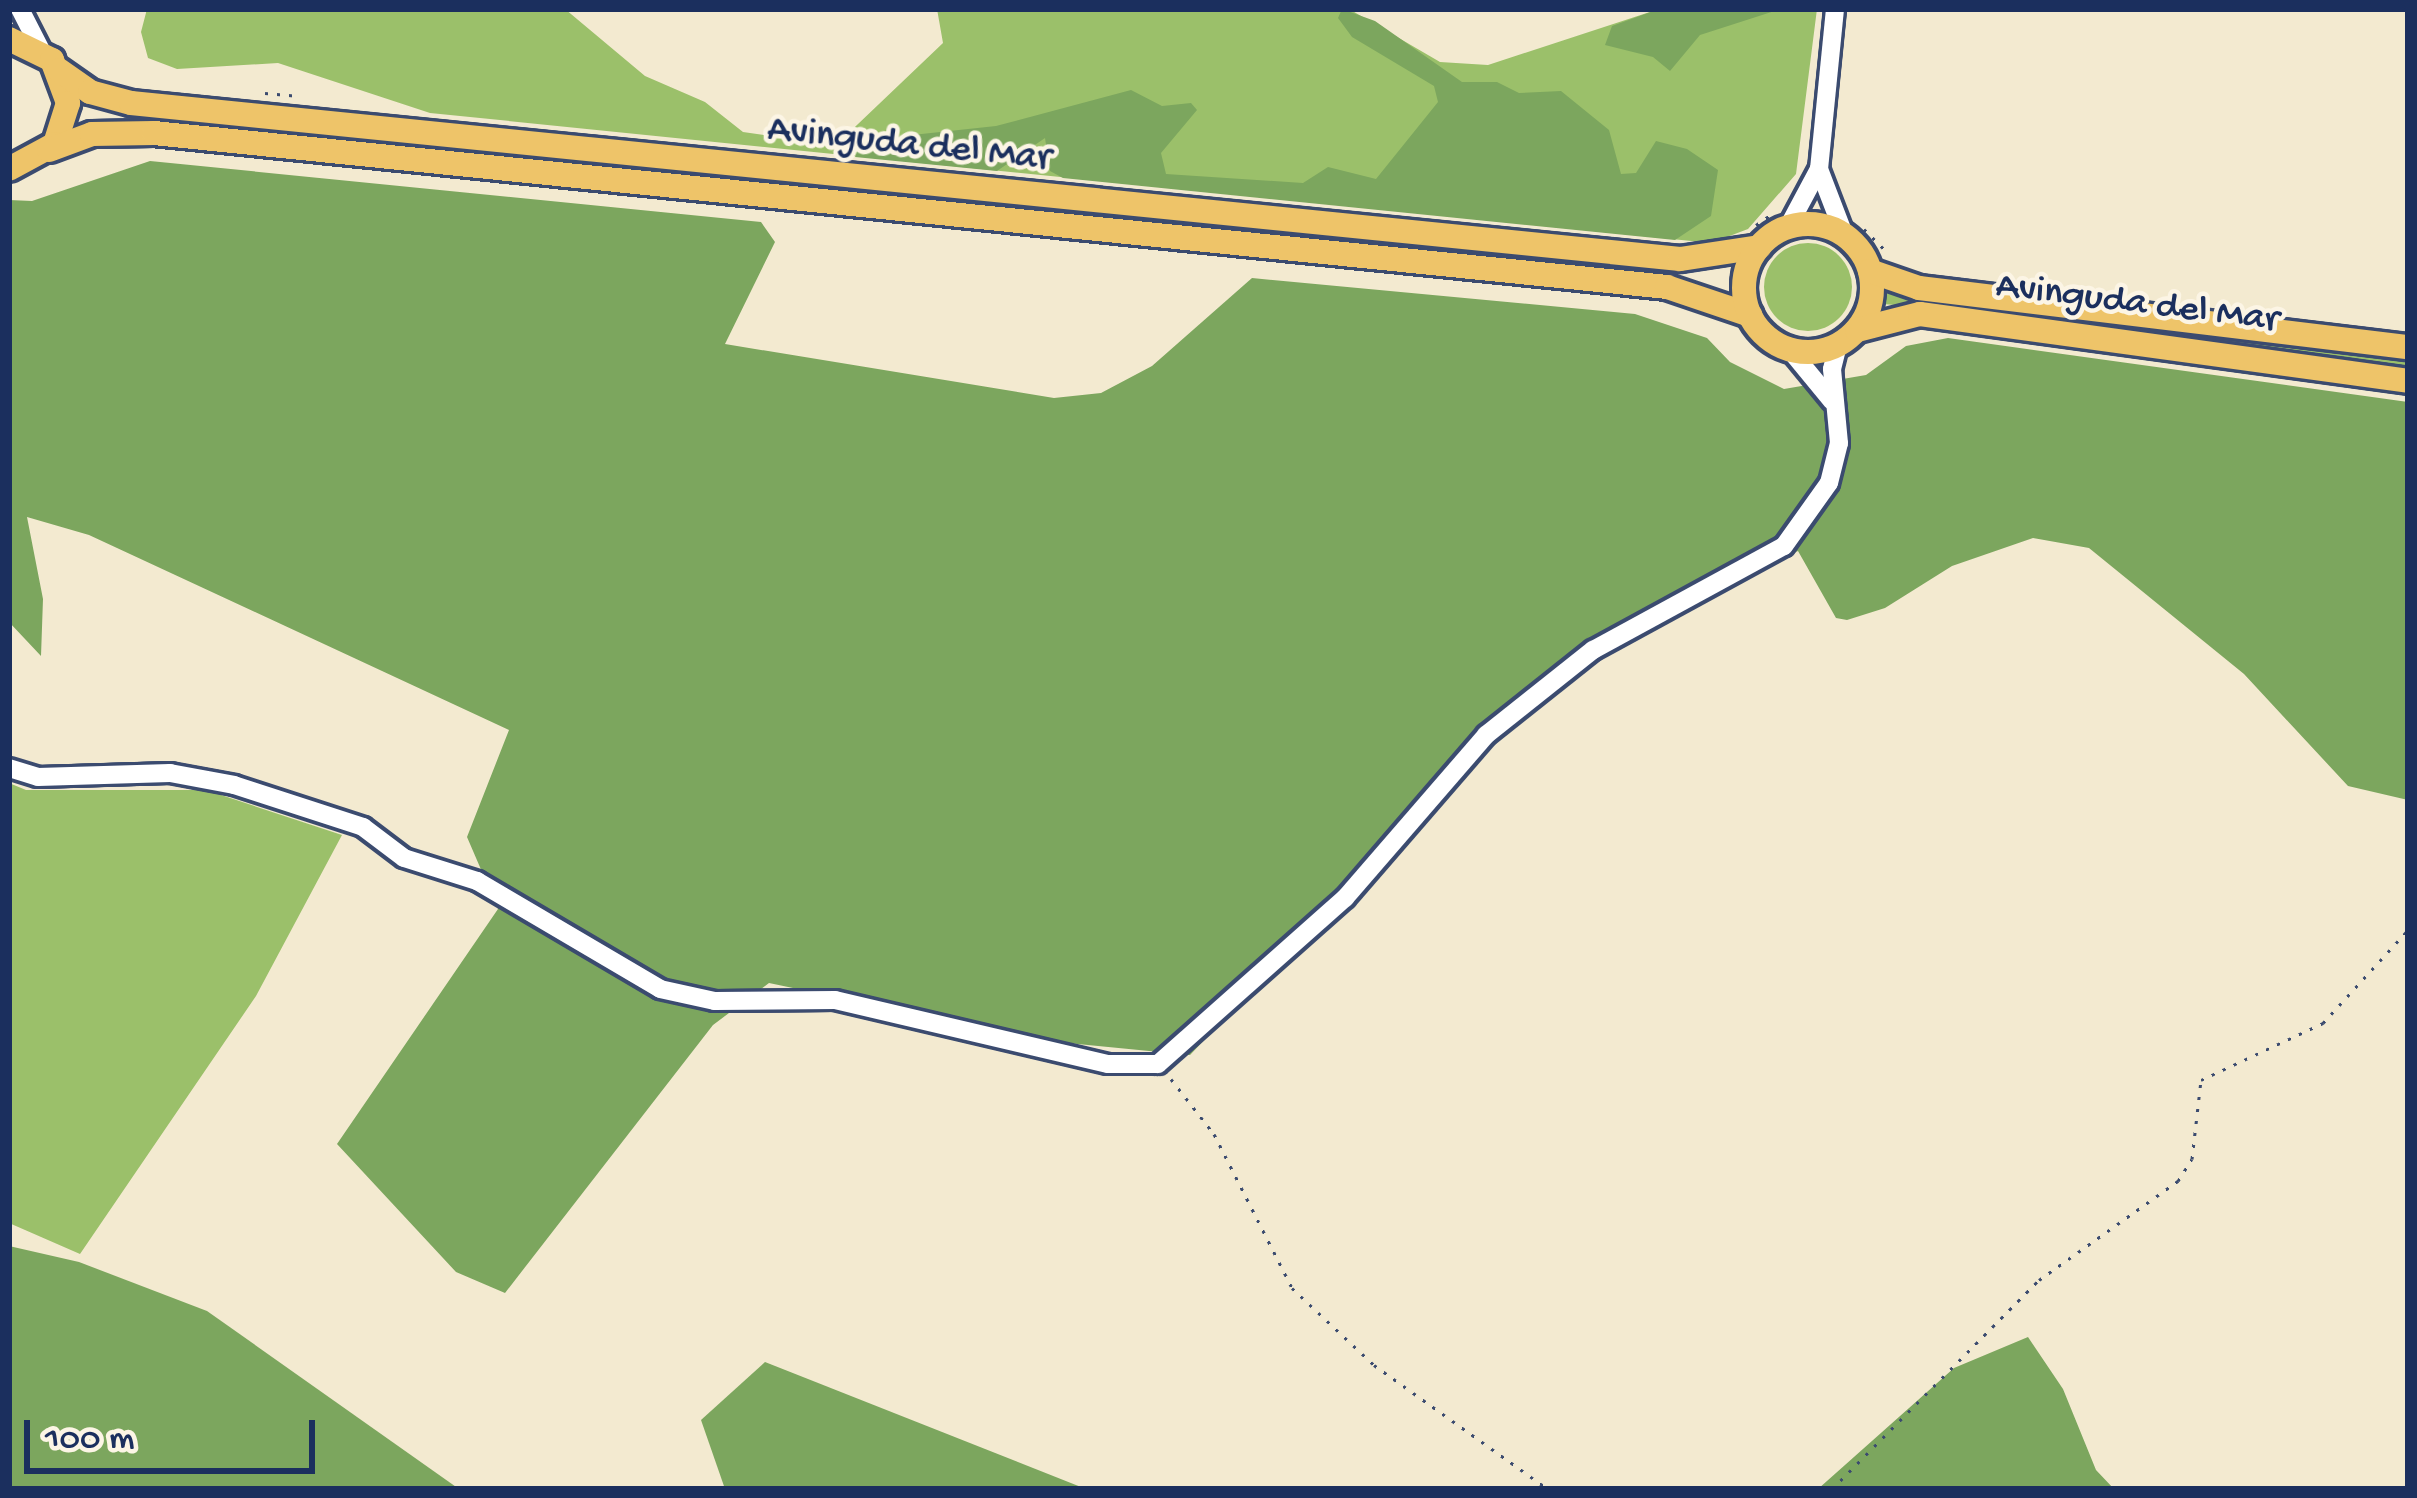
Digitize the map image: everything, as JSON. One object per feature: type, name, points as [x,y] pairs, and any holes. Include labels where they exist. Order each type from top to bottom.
[{"type":"main road","name":"Avinguda del Mar","points":[[9,39],[51,61],[89,92],[131,104],[1680,259],[1759,247]]},
{"type":"main road","points":[[49,150],[68,112],[51,61]]},
{"type":"main road","name":"Avinguda del Mar","points":[[9,169],[102,132],[154,134],[1667,287],[1750,316]]},
{"type":"main road","points":[[1788,227],[1844,234],[1870,271],[1873,292],[1848,337],[1790,350],[1750,316],[1745,280],[1759,247],[1788,227]]},
{"type":"main road","name":"Avinguda del Mar","points":[[1870,271],[1919,287],[2408,347]]},
{"type":"main road","name":"Avinguda del Mar","points":[[1848,337],[1920,314],[2408,381]]},
{"type":"street","points":[[20,9],[51,61]]},
{"type":"street","points":[[1788,227],[1819,169],[1835,9]]},
{"type":"street","points":[[1819,169],[1844,234]]},
{"type":"street","points":[[9,769],[38,777],[170,773],[234,785],[363,827],[404,858],[477,880],[660,988],[715,1000],[835,1000],[1108,1064],[1158,1064],[1345,898],[1486,735],[1593,650],[1784,546],[1829,483],[1839,442],[1832,401],[1848,337]]},
{"type":"street","points":[[1790,350],[1832,401]]},
{"type":"path","points":[[1832,1489],[2039,1280],[2178,1181],[2192,1159],[2201,1080],[2323,1023],[2408,930]]},
{"type":"path","points":[[1158,1064],[1214,1134],[1292,1288],[1374,1365],[1548,1489]]},
{"type":"green space","points":[[147,9],[565,9],[645,76],[705,102],[743,132],[836,145],[943,43],[937,9],[1349,9],[1440,62],[1488,65],[1659,9],[1817,9],[1796,174],[1748,229],[1711,243],[430,113],[278,63],[177,69],[148,58],[141,32]]},
{"type":"green space","points":[[1342,9],[1375,21],[1462,82],[1497,82],[1519,93],[1561,91],[1609,130],[1621,174],[1636,173],[1656,141],[1687,149],[1718,170],[1711,216],[1675,240],[1063,178],[1050,171],[1045,138],[997,171],[855,157],[860,144],[875,139],[996,126],[1131,90],[1162,106],[1191,103],[1197,110],[1161,153],[1166,174],[1303,183],[1328,167],[1376,179],[1438,102],[1434,86],[1352,37],[1338,18]]},
{"type":"green space","points":[[1659,9],[1781,9],[1700,35],[1670,71],[1653,57],[1605,45],[1612,26]]},
{"type":"green space","points":[[150,161],[761,222],[775,242],[725,344],[1054,398],[1101,393],[1152,366],[1252,278],[1635,314],[1707,338],[1730,362],[1784,389],[1866,375],[1906,346],[1948,338],[2408,402],[2408,800],[2348,786],[2244,674],[2089,548],[2033,538],[1952,566],[1885,608],[1847,620],[1836,618],[1798,551],[1646,625],[1500,729],[1190,1055],[1047,1041],[769,983],[713,1025],[505,1293],[456,1272],[337,1144],[498,909],[467,837],[509,730],[89,535],[27,517],[43,599],[41,656],[9,622],[9,200],[32,201]]},
{"type":"green space","points":[[1808,243],[1839,256],[1852,287],[1839,318],[1808,331],[1777,318],[1764,287],[1777,256]]},
{"type":"green space","points":[[1884,281],[2408,356],[2408,368],[2103,323],[1883,304]]},
{"type":"green space","points":[[9,783],[26,790],[206,790],[342,835],[256,996],[80,1254],[9,1223]]},
{"type":"green space","points":[[9,1246],[79,1262],[207,1311],[459,1489],[9,1489]]},
{"type":"green space","points":[[2028,1337],[2063,1389],[2096,1470],[2114,1489],[1818,1489],[1954,1368]]},
{"type":"green space","points":[[765,1362],[1086,1489],[725,1489],[701,1420]]}]
